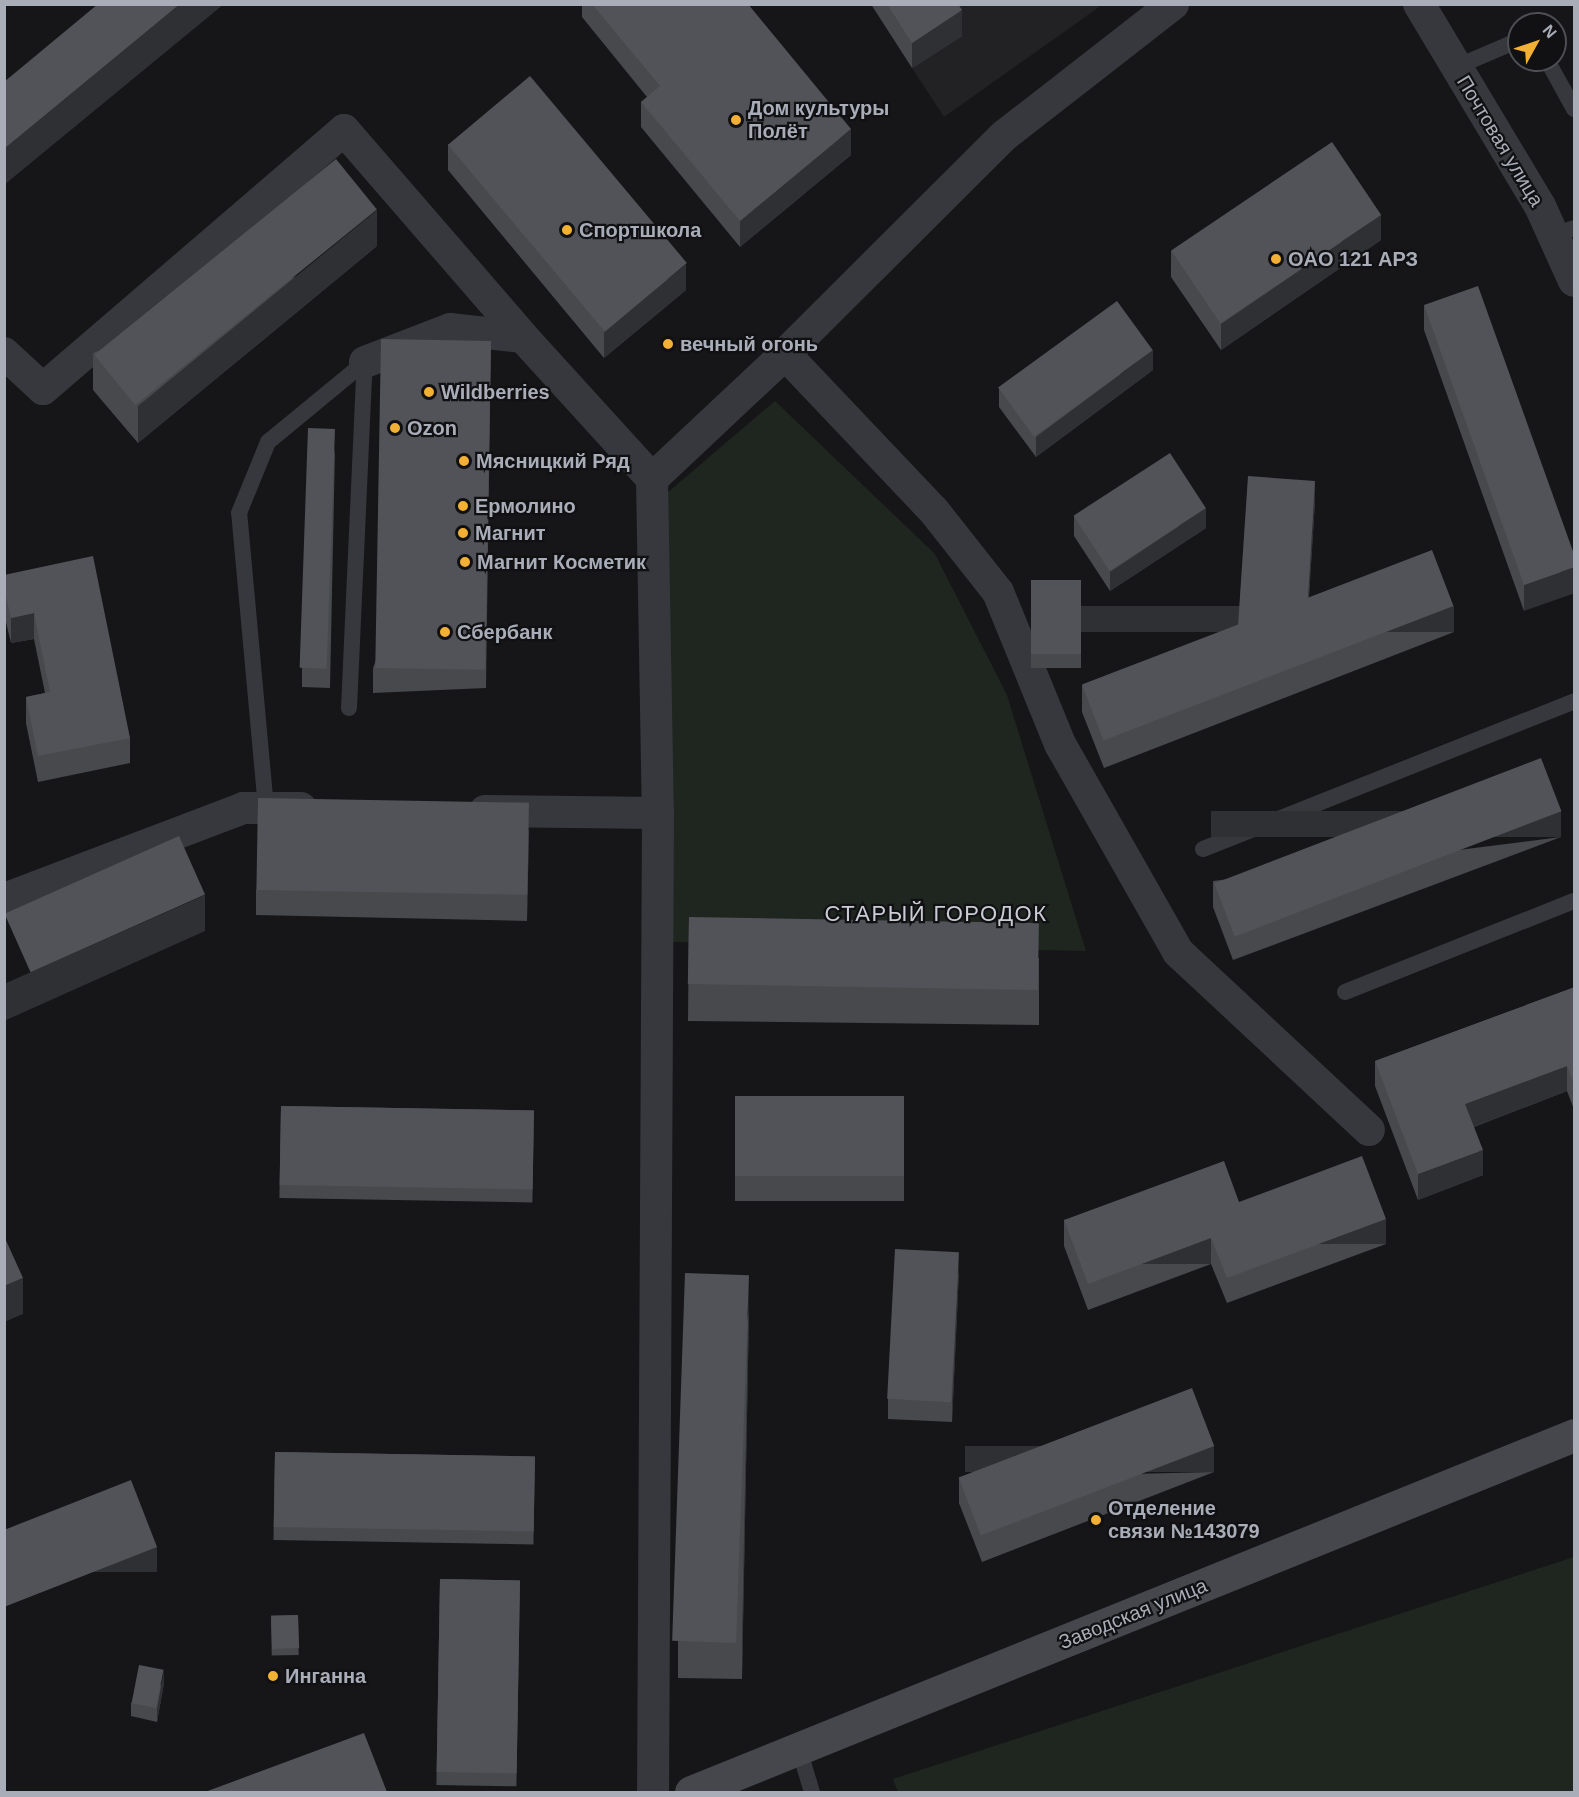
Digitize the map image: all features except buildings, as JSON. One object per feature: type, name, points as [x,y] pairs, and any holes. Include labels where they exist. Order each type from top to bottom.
[{"type":"main road","name":"Заводская улица","points":[[692,1792],[1575,1435]]},
{"type":"street","points":[[652,479],[786,354],[1005,135],[1173,4]]},
{"type":"street","name":"Почтовая улица","points":[[1419,4],[1456,66],[1564,231],[1575,281]]},
{"type":"street","points":[[4,353],[43,389],[344,130],[522,337],[652,479],[658,813],[653,1792]]},
{"type":"street","points":[[365,362],[450,329],[522,337]]},
{"type":"street","points":[[786,354],[934,511],[998,592],[1060,744],[1178,952],[1369,1130]]},
{"type":"street","points":[[4,899],[243,808],[326,809]]},
{"type":"street","points":[[456,810],[658,813]]},
{"type":"lane","points":[[1456,66],[1507,45]]},
{"type":"lane","points":[[1554,72],[1575,109]]},
{"type":"lane","points":[[349,708],[365,362]]},
{"type":"lane","points":[[266,808],[239,513],[268,442],[365,362]]},
{"type":"lane","points":[[1203,849],[1575,701]]},
{"type":"lane","points":[[1345,992],[1575,901]]},
{"type":"lane","points":[[800,1749],[812,1792]]},
{"type":"shaded area","points":[[871,5],[1102,5],[944,117]]},
{"type":"shaded area","points":[[775,401],[935,554],[1007,695],[1086,951],[673,942],[667,493]]},
{"type":"shaded area","points":[[1574,1557],[1574,1792],[898,1792],[893,1779]]},
{"type":"place","name":"Дом культуры Полёт","points":[[736,120]]},
{"type":"place","name":"Спортшкола","points":[[567,230]]},
{"type":"place","name":"OAO 121 АРЗ","points":[[1276,259]]},
{"type":"place","name":"вечный огонь","points":[[668,344]]},
{"type":"place","name":"Wildberries","points":[[429,392]]},
{"type":"place","name":"Ozon","points":[[395,428]]},
{"type":"place","name":"Мясницкий Ряд","points":[[464,461]]},
{"type":"place","name":"Ермолино","points":[[463,506]]},
{"type":"place","name":"Магнит","points":[[463,533]]},
{"type":"place","name":"Магнит Косметик","points":[[465,562]]},
{"type":"place","name":"Сбербанк","points":[[445,632]]},
{"type":"place","name":"Отделение связи №143079","points":[[1096,1520]]},
{"type":"place","name":"Инганна","points":[[273,1676]]},
{"type":"district","name":"СТАРЫЙ ГОРОДОК","points":[[936,914]]}]
